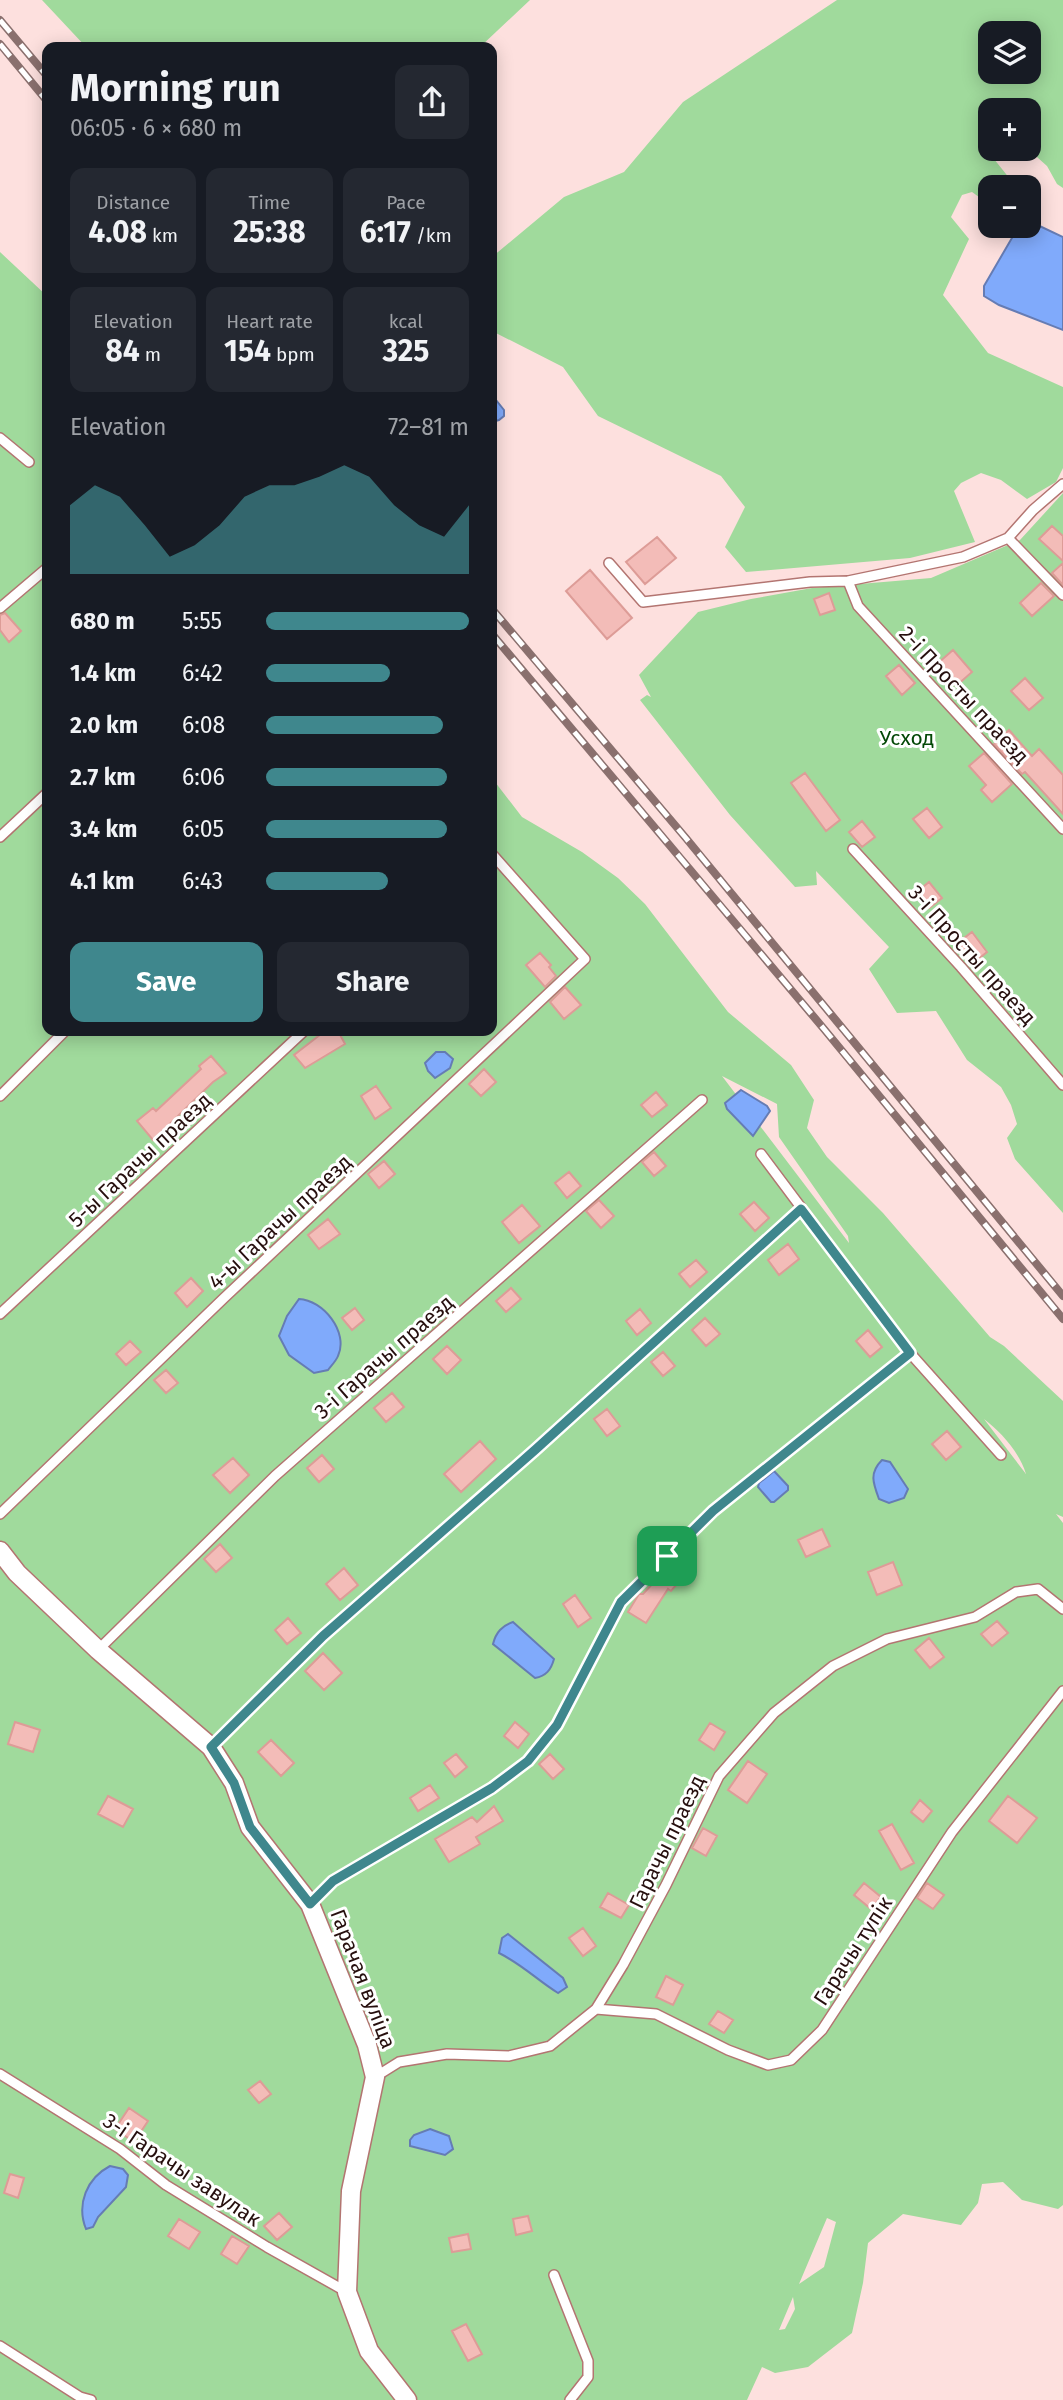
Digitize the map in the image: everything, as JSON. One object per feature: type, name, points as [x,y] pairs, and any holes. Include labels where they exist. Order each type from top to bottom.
[{"type":"street","name":"Гарачая вуліца","points":[[0,1551],[17,1573],[98,1650],[211,1747],[234,1783],[250,1827],[310,1904],[367,2045],[375,2077],[351,2190],[347,2292],[369,2351],[407,2400]]},
{"type":"lane","points":[[0,438],[29,462]]},
{"type":"lane","points":[[609,564],[643,602],[848,580],[963,558],[1008,538],[1033,510],[1063,484]]},
{"type":"lane","points":[[1008,538],[1063,595]]},
{"type":"lane","points":[[0,608],[42,572]]},
{"type":"lane","name":"2-і Просты праезд","points":[[848,580],[858,606],[1063,829]]},
{"type":"lane","points":[[0,837],[42,798]]},
{"type":"lane","name":"3-і Просты праезд","points":[[853,849],[961,967],[1063,1085]]},
{"type":"lane","name":"4-ы Гарачы праезд","points":[[0,1514],[224,1298],[585,959],[497,861]]},
{"type":"lane","points":[[0,1096],[60,1036]]},
{"type":"lane","name":"5-ы Гарачы праезд","points":[[0,1314],[299,1036]]},
{"type":"lane","name":"3-і Гарачы праезд","points":[[98,1650],[275,1476],[702,1100]]},
{"type":"lane","points":[[761,1154],[910,1353],[1000,1455]]},
{"type":"lane","points":[[211,1747],[323,1636],[535,1450],[801,1209]]},
{"type":"lane","points":[[310,1904],[333,1881],[492,1788],[528,1761],[557,1725],[621,1602],[713,1511],[910,1353]]},
{"type":"lane","name":"Гарачы праезд","points":[[375,2077],[399,2062],[447,2054],[509,2056],[550,2046],[596,2009],[666,1885],[719,1776],[774,1713],[833,1666],[887,1639],[975,1617],[1016,1592],[1038,1589],[1063,1609]]},
{"type":"lane","name":"Гарачы тупік","points":[[596,2009],[656,2014],[728,2050],[768,2065],[792,2060],[822,2030],[952,1832],[1063,1691]]},
{"type":"lane","name":"3-і Гарачы завулак","points":[[0,2074],[120,2149],[166,2185],[347,2292]]},
{"type":"lane","points":[[554,2274],[588,2361],[588,2376],[570,2400]]},
{"type":"lane","points":[[0,2346],[80,2397],[91,2400]]},
{"type":"green space","points":[[42,0],[530,0],[485,42],[81,42]]},
{"type":"green space","points":[[837,0],[1063,0],[1063,188],[1057,184],[1041,161],[1041,98],[978,98],[978,161],[996,161],[1007,175],[978,175],[978,196],[972,192],[962,195],[951,217],[969,239],[943,295],[988,353],[1063,387],[1063,468],[1056,482],[1027,499],[1001,480],[981,473],[961,483],[954,491],[975,542],[910,558],[746,572],[725,547],[745,507],[721,476],[598,416],[563,367],[497,334],[497,253],[564,197],[624,172],[683,102]]},
{"type":"green space","points":[[0,252],[42,291],[42,1036],[497,1036],[497,784],[522,817],[582,852],[618,878],[645,904],[728,1012],[791,1065],[814,1100],[807,1128],[827,1157],[883,1213],[990,1337],[1004,1346],[1063,1401],[1063,1517],[1056,1514],[1063,1523],[1063,2205],[1058,2209],[1022,2200],[1003,2182],[982,2184],[978,2203],[961,2225],[903,2214],[868,2243],[852,2333],[808,2367],[775,2373],[762,2367],[747,2400],[0,2400]],"holes":[[[722,1076],[777,1104],[779,1137],[848,1236],[849,1243]],[[984,1419],[1009,1444],[1026,1474]],[[827,2218],[836,2222],[824,2267],[799,2284]],[[793,2297],[795,2309],[785,2329],[779,2330]]]},
{"type":"green space","name":"Усход","points":[[1063,493],[1063,1213],[1015,1159],[1007,1138],[1017,1124],[1001,1087],[967,1060],[936,1011],[897,1013],[869,969],[889,947],[816,871],[817,885],[795,887],[730,815],[640,700],[647,695],[651,697],[639,675],[698,612],[812,588],[931,578],[1020,540]]},
{"type":"water","points":[[1041,227],[1063,237],[1063,330],[999,305],[984,296],[984,286],[1012,238],[1041,238]]},
{"type":"water","points":[[497,401],[504,410],[504,416],[499,420]]},
{"type":"water","points":[[436,1052],[445,1052],[453,1059],[450,1068],[435,1078],[425,1063]]},
{"type":"water","points":[[741,1090],[767,1106],[770,1111],[753,1136],[727,1109],[725,1103]]},
{"type":"water","points":[[299,1299],[325,1311],[337,1328],[340,1347],[337,1358],[328,1370],[314,1373],[289,1355],[279,1336],[287,1316]]},
{"type":"water","points":[[882,1460],[890,1462],[908,1489],[904,1498],[889,1503],[879,1499],[873,1478],[875,1469]]},
{"type":"water","points":[[774,1471],[788,1486],[788,1490],[771,1502],[758,1487],[759,1483]]},
{"type":"water","points":[[513,1622],[554,1659],[550,1669],[542,1676],[535,1678],[493,1644],[500,1630]]},
{"type":"water","points":[[508,1934],[563,1978],[567,1987],[558,1993],[499,1953],[502,1938]]},
{"type":"water","points":[[430,2129],[449,2136],[453,2149],[445,2155],[410,2146],[414,2135]]},
{"type":"water","points":[[110,2166],[123,2169],[128,2175],[126,2187],[98,2217],[93,2227],[86,2229],[82,2210],[86,2193],[95,2177]]},
{"type":"building","points":[[1052,526],[1063,536],[1063,561],[1039,539]]},
{"type":"building","points":[[657,537],[676,558],[645,584],[626,562]]},
{"type":"building","points":[[1063,563],[1063,585],[1052,573]]},
{"type":"building","points":[[590,570],[632,618],[607,639],[566,591]]},
{"type":"building","points":[[1041,583],[1054,596],[1032,616],[1020,603]]},
{"type":"building","points":[[829,593],[835,610],[820,615],[814,599]]},
{"type":"building","points":[[5,613],[21,631],[9,642],[0,630],[0,615]]},
{"type":"building","points":[[953,650],[972,672],[956,686],[937,664]]},
{"type":"building","points":[[899,665],[915,683],[902,695],[886,676]]},
{"type":"building","points":[[1025,678],[1043,698],[1029,710],[1011,691]]},
{"type":"building","points":[[1009,730],[1032,756],[1039,749],[1063,775],[1063,814],[1025,772],[1022,774],[994,744]]},
{"type":"building","points":[[984,753],[1012,784],[992,802],[981,790],[986,785],[969,766]]},
{"type":"building","points":[[805,773],[840,820],[826,831],[791,783]]},
{"type":"building","points":[[927,808],[942,827],[929,838],[913,819]]},
{"type":"building","points":[[862,821],[875,837],[862,847],[849,832]]},
{"type":"building","points":[[929,882],[942,898],[929,908],[917,892]]},
{"type":"building","points":[[972,932],[987,952],[971,965],[955,945]]},
{"type":"building","points":[[540,953],[551,965],[549,967],[556,976],[545,987],[526,965]]},
{"type":"building","points":[[565,987],[581,1005],[564,1019],[550,1002]]},
{"type":"building","points":[[319,1036],[341,1036],[345,1044],[305,1068],[294,1055]]},
{"type":"building","points":[[211,1056],[226,1073],[213,1082],[153,1140],[137,1121],[153,1108],[156,1111],[201,1069],[199,1066]]},
{"type":"building","points":[[484,1069],[496,1082],[481,1096],[469,1084]]},
{"type":"building","points":[[376,1086],[391,1108],[375,1119],[361,1096]]},
{"type":"building","points":[[656,1092],[667,1105],[652,1117],[641,1105]]},
{"type":"building","points":[[654,1152],[666,1166],[654,1176],[642,1162]]},
{"type":"building","points":[[384,1161],[395,1174],[379,1188],[368,1174]]},
{"type":"building","points":[[569,1172],[581,1186],[567,1198],[555,1183]]},
{"type":"building","points":[[599,1200],[614,1216],[601,1228],[586,1211]]},
{"type":"building","points":[[754,1202],[769,1218],[755,1231],[740,1214]]},
{"type":"building","points":[[522,1205],[540,1226],[519,1243],[502,1222]]},
{"type":"building","points":[[328,1219],[340,1234],[319,1249],[308,1235]]},
{"type":"building","points":[[788,1244],[799,1259],[779,1275],[768,1260]]},
{"type":"building","points":[[696,1260],[707,1272],[690,1287],[679,1274]]},
{"type":"building","points":[[191,1278],[203,1291],[187,1307],[175,1293]]},
{"type":"building","points":[[511,1288],[521,1299],[506,1312],[496,1301]]},
{"type":"building","points":[[355,1308],[364,1320],[352,1330],[342,1318]]},
{"type":"building","points":[[640,1309],[651,1323],[637,1335],[626,1321]]},
{"type":"building","points":[[705,1318],[720,1334],[706,1346],[692,1330]]},
{"type":"building","points":[[868,1330],[882,1347],[870,1357],[856,1341]]},
{"type":"building","points":[[130,1341],[141,1352],[126,1365],[116,1354]]},
{"type":"building","points":[[447,1346],[461,1360],[447,1374],[433,1359]]},
{"type":"building","points":[[663,1352],[675,1366],[663,1376],[651,1362]]},
{"type":"building","points":[[166,1370],[178,1383],[166,1393],[154,1380]]},
{"type":"building","points":[[392,1393],[404,1407],[386,1422],[374,1408]]},
{"type":"building","points":[[607,1409],[620,1426],[607,1436],[594,1419]]},
{"type":"building","points":[[947,1431],[961,1447],[946,1460],[932,1444]]},
{"type":"building","points":[[480,1441],[496,1459],[461,1492],[444,1474]]},
{"type":"building","points":[[322,1455],[334,1469],[319,1482],[307,1468]]},
{"type":"building","points":[[233,1458],[249,1475],[230,1493],[213,1475]]},
{"type":"building","points":[[822,1529],[830,1546],[806,1557],[798,1540]]},
{"type":"building","points":[[220,1544],[232,1558],[216,1572],[204,1559]]},
{"type":"building","points":[[684,1550],[690,1554],[679,1571],[684,1576],[671,1591],[668,1589],[646,1623],[628,1612],[639,1594],[643,1594]]},
{"type":"building","points":[[893,1562],[902,1585],[877,1595],[868,1572]]},
{"type":"building","points":[[344,1568],[358,1585],[340,1600],[326,1584]]},
{"type":"building","points":[[575,1595],[591,1618],[578,1627],[563,1604]]},
{"type":"building","points":[[288,1618],[301,1633],[287,1644],[275,1630]]},
{"type":"building","points":[[997,1621],[1008,1633],[992,1646],[981,1634]]},
{"type":"building","points":[[929,1638],[944,1657],[930,1668],[915,1650]]},
{"type":"building","points":[[323,1653],[342,1673],[324,1690],[305,1671]]},
{"type":"building","points":[[15,1722],[40,1730],[33,1752],[8,1744]]},
{"type":"building","points":[[515,1722],[529,1734],[518,1748],[504,1736]]},
{"type":"building","points":[[710,1723],[725,1732],[714,1750],[699,1740]]},
{"type":"building","points":[[271,1740],[294,1763],[281,1776],[258,1752]]},
{"type":"building","points":[[456,1754],[467,1767],[455,1777],[444,1763]]},
{"type":"building","points":[[550,1754],[564,1769],[553,1779],[539,1764]]},
{"type":"building","points":[[748,1761],[767,1774],[747,1803],[728,1790]]},
{"type":"building","points":[[430,1785],[439,1798],[418,1811],[410,1798]]},
{"type":"building","points":[[108,1796],[133,1809],[123,1827],[98,1814]]},
{"type":"building","points":[[1008,1796],[1037,1818],[1017,1843],[989,1821]]},
{"type":"building","points":[[920,1800],[932,1811],[923,1822],[911,1812]]},
{"type":"building","points":[[494,1806],[503,1821],[476,1837],[480,1844],[449,1862],[435,1839],[472,1817],[477,1822]]},
{"type":"building","points":[[892,1824],[914,1863],[901,1870],[879,1831]]},
{"type":"building","points":[[703,1828],[717,1836],[706,1856],[692,1848]]},
{"type":"building","points":[[864,1883],[881,1897],[871,1909],[854,1895]]},
{"type":"building","points":[[927,1883],[944,1895],[933,1909],[917,1898]]},
{"type":"building","points":[[608,1893],[629,1905],[621,1918],[600,1907]]},
{"type":"building","points":[[583,1928],[596,1946],[583,1956],[569,1938]]},
{"type":"building","points":[[666,1976],[683,1985],[673,2005],[656,1997]]},
{"type":"building","points":[[718,2011],[733,2020],[724,2033],[709,2024]]},
{"type":"building","points":[[260,2081],[271,2094],[259,2103],[248,2090]]},
{"type":"building","points":[[129,2108],[148,2121],[134,2142],[115,2129]]},
{"type":"building","points":[[10,2174],[24,2178],[18,2198],[4,2193]]},
{"type":"building","points":[[279,2213],[292,2227],[277,2240],[264,2226]]},
{"type":"building","points":[[528,2216],[532,2231],[516,2235],[513,2219]]},
{"type":"building","points":[[179,2219],[200,2232],[189,2249],[168,2236]]},
{"type":"building","points":[[468,2234],[471,2249],[452,2252],[449,2238]]},
{"type":"building","points":[[232,2236],[249,2246],[237,2264],[221,2254]]},
{"type":"building","points":[[466,2324],[482,2354],[468,2361],[452,2331]]},
{"type":"railway","points":[[0,20],[42,70]]},
{"type":"railway","points":[[0,44],[42,95]]},
{"type":"railway","points":[[497,615],[685,837],[1063,1296]]},
{"type":"railway","points":[[497,640],[1063,1319]]},
{"type":"route","points":[[801,1209],[910,1353],[713,1511],[667,1556],[621,1602],[557,1725],[528,1761],[492,1788],[333,1881],[310,1904],[250,1827],[234,1783],[211,1747],[323,1636],[535,1450],[801,1209]]}]
